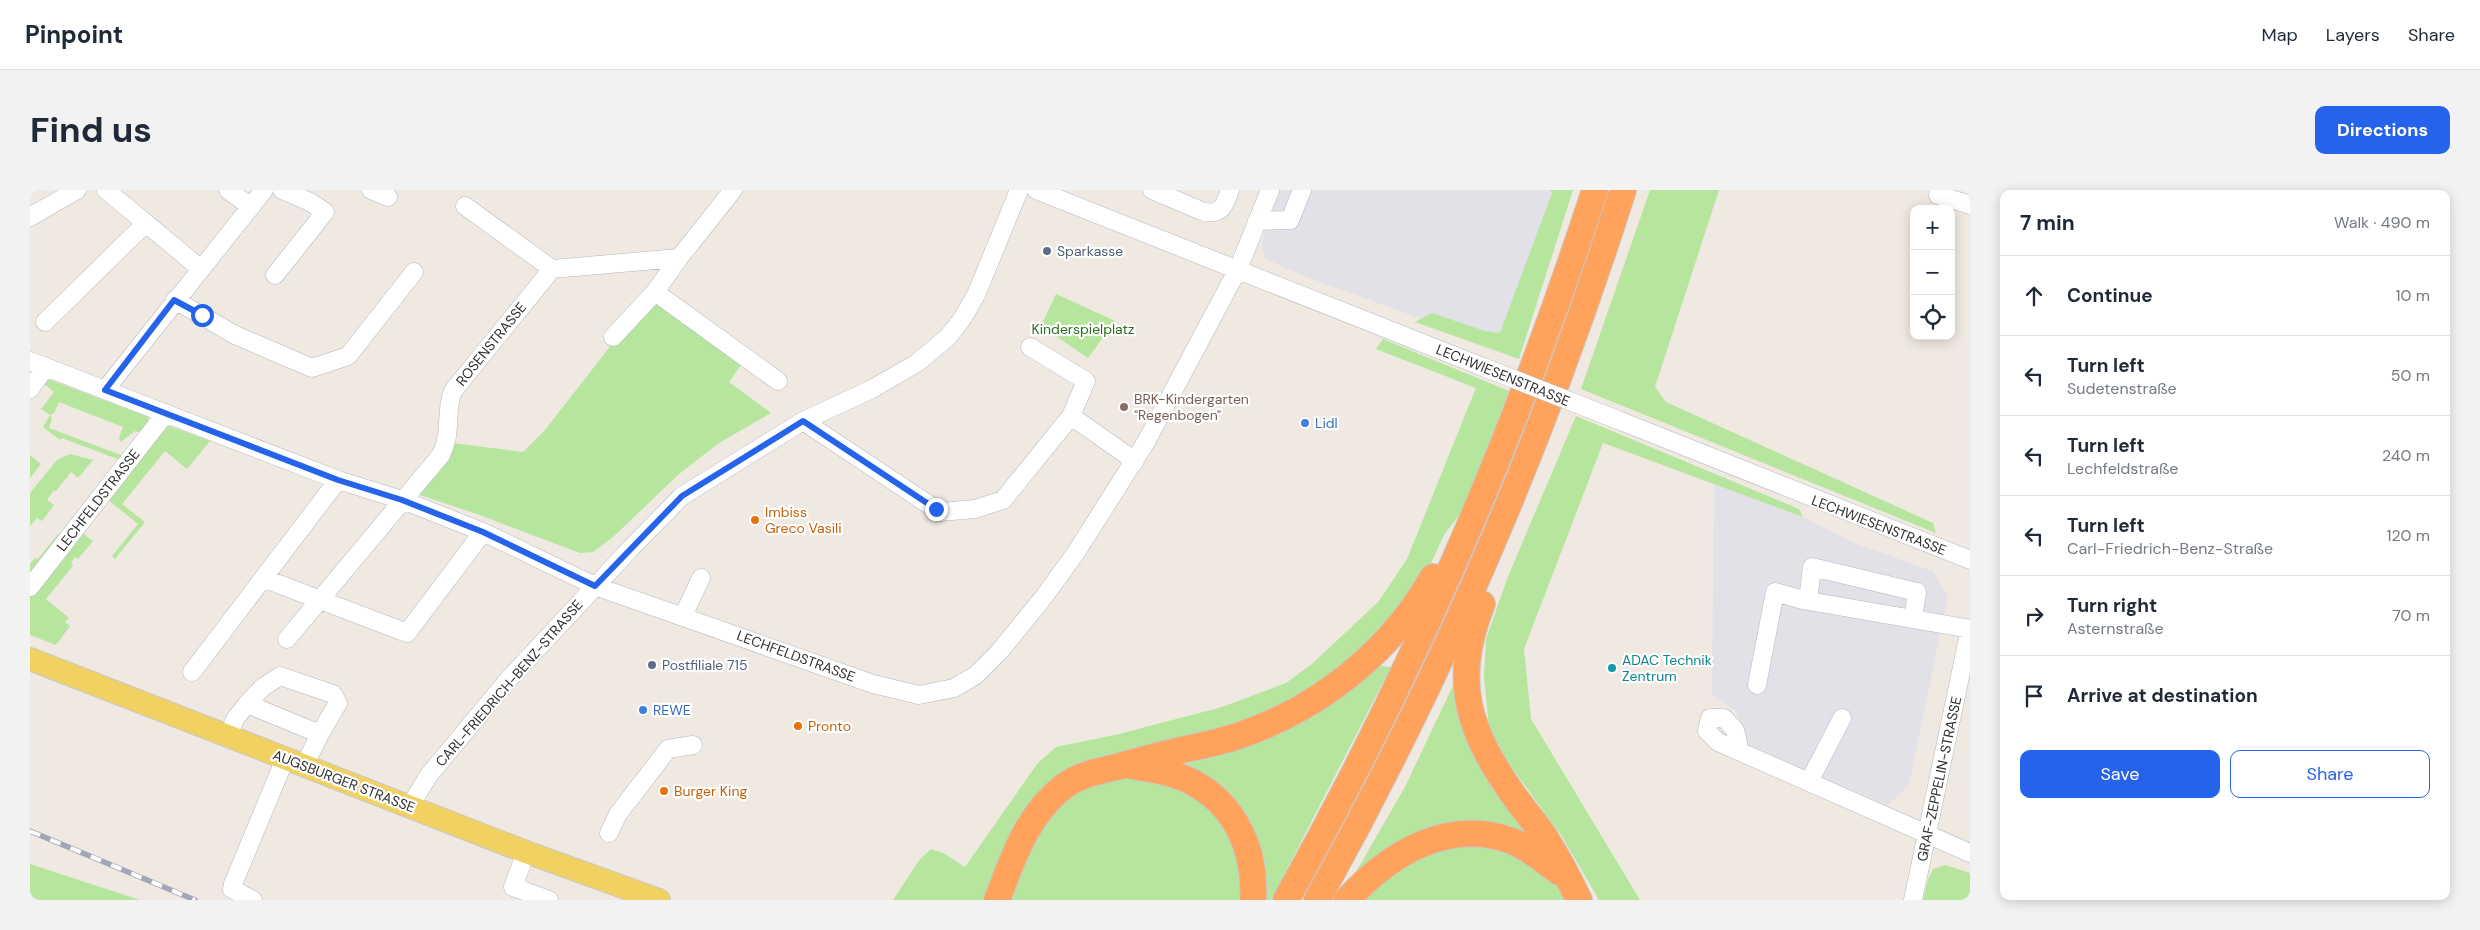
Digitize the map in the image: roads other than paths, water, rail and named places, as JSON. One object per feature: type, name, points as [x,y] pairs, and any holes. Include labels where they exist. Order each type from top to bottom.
[{"type":"highway","points":[[1286,900],[1334,816],[1401,680],[1479,505],[1540,348],[1595,190]]},
{"type":"highway","points":[[1317,900],[1394,757],[1498,531],[1566,358],[1623,190]]},
{"type":"highway","points":[[997,900],[1016,848],[1031,822],[1046,802],[1065,786],[1087,774],[1126,765],[1146,757],[1253,732],[1289,715],[1331,690],[1366,661],[1398,628],[1426,589],[1453,539],[1479,505]]},
{"type":"highway","points":[[1498,531],[1495,571],[1470,635],[1465,674],[1469,705],[1480,740],[1498,772],[1544,836],[1579,900]]},
{"type":"highway","points":[[1126,765],[1172,774],[1189,780],[1208,791],[1224,806],[1239,826],[1250,852],[1255,881],[1253,900]]},
{"type":"highway","points":[[1347,900],[1364,881],[1410,849],[1429,840],[1453,834],[1474,833],[1513,841],[1529,850],[1566,877]]},
{"type":"main road","name":"AUGSBURGER STRASSE","points":[[30,659],[526,852],[659,900]]},
{"type":"street","points":[[30,217],[78,190]]},
{"type":"street","points":[[106,190],[201,269]]},
{"type":"street","points":[[228,190],[252,207]]},
{"type":"street","points":[[105,390],[174,300],[264,190]]},
{"type":"street","points":[[275,275],[325,212],[310,202],[282,190]]},
{"type":"street","points":[[371,190],[388,197]]},
{"type":"street","points":[[613,337],[654,292],[733,190]]},
{"type":"street","name":"CARL-FRIEDRICH-BENZ-STRASSE","points":[[410,806],[429,775],[502,688],[595,586],[682,496],[803,421],[872,389],[917,363],[948,336],[962,319],[976,295],[1019,190]]},
{"type":"street","name":"LECHWIESENSTRASSE","points":[[1036,190],[1970,560]]},
{"type":"street","points":[[1152,190],[1213,214],[1224,208],[1230,190]]},
{"type":"street","name":"LECHFELDSTRASSE","points":[[30,361],[338,480],[402,500],[483,532],[595,586],[873,684],[920,695],[954,688],[976,675],[999,652],[1075,554],[1134,461],[1200,344],[1238,269],[1270,190]]},
{"type":"street","points":[[1257,220],[1290,220],[1302,190]]},
{"type":"street","points":[[1938,195],[1970,206]]},
{"type":"street","points":[[464,206],[552,270],[679,258]]},
{"type":"street","points":[[45,322],[145,224]]},
{"type":"street","name":"ROSENSTRASSE","points":[[287,639],[441,454],[448,441],[448,404],[453,391],[552,270]]},
{"type":"street","points":[[174,300],[236,335],[312,368],[348,356],[414,272]]},
{"type":"street","points":[[654,292],[778,381]]},
{"type":"street","points":[[803,421],[832,450],[940,512],[976,508],[1003,500],[1071,416],[1086,381],[1030,347]]},
{"type":"street","points":[[30,389],[46,367]]},
{"type":"street","name":"LECHFELDSTRASSE","points":[[30,587],[166,413]]},
{"type":"street","points":[[1071,416],[1134,461]]},
{"type":"street","points":[[192,672],[338,480]]},
{"type":"street","points":[[268,580],[407,633],[483,532]]},
{"type":"street","points":[[1808,601],[1812,567],[1917,592],[1913,619]]},
{"type":"street","points":[[683,616],[701,578]]},
{"type":"street","points":[[1758,685],[1775,592],[1808,601],[1970,629]]},
{"type":"street","name":"GRAF-ZEPPELIN-STRASSE","points":[[1913,900],[1970,629]]},
{"type":"street","points":[[228,737],[235,719],[247,704],[263,687],[280,676],[333,694],[338,703],[320,734],[295,763],[233,884],[232,889],[252,900]]},
{"type":"street","points":[[247,704],[320,734]]},
{"type":"street","points":[[1809,782],[1842,718]]},
{"type":"street","points":[[609,833],[618,814],[668,749],[693,745]]},
{"type":"street","points":[[1740,752],[1970,853]]},
{"type":"street","points":[[526,852],[513,886],[549,900]]},
{"type":"railway","points":[[30,831],[195,900]]},
{"type":"place","name":"Sparkasse","points":[[1047,251]]},
{"type":"place","name":"BRK-Kindergarten \"Regenbogen\"","points":[[1124,407]]},
{"type":"place","name":"Lidl","points":[[1305,423]]},
{"type":"place","name":"Imbiss Greco Vasili","points":[[755,520]]},
{"type":"place","name":"Postfiliale 715","points":[[652,665]]},
{"type":"place","name":"ADAC Technik Zentrum","points":[[1612,668]]},
{"type":"place","name":"REWE","points":[[643,710]]},
{"type":"place","name":"Pronto","points":[[798,726]]},
{"type":"place","name":"Burger King","points":[[664,791]]},
{"type":"park label","name":"Kinderspielplatz","points":[[1083,329]]}]
